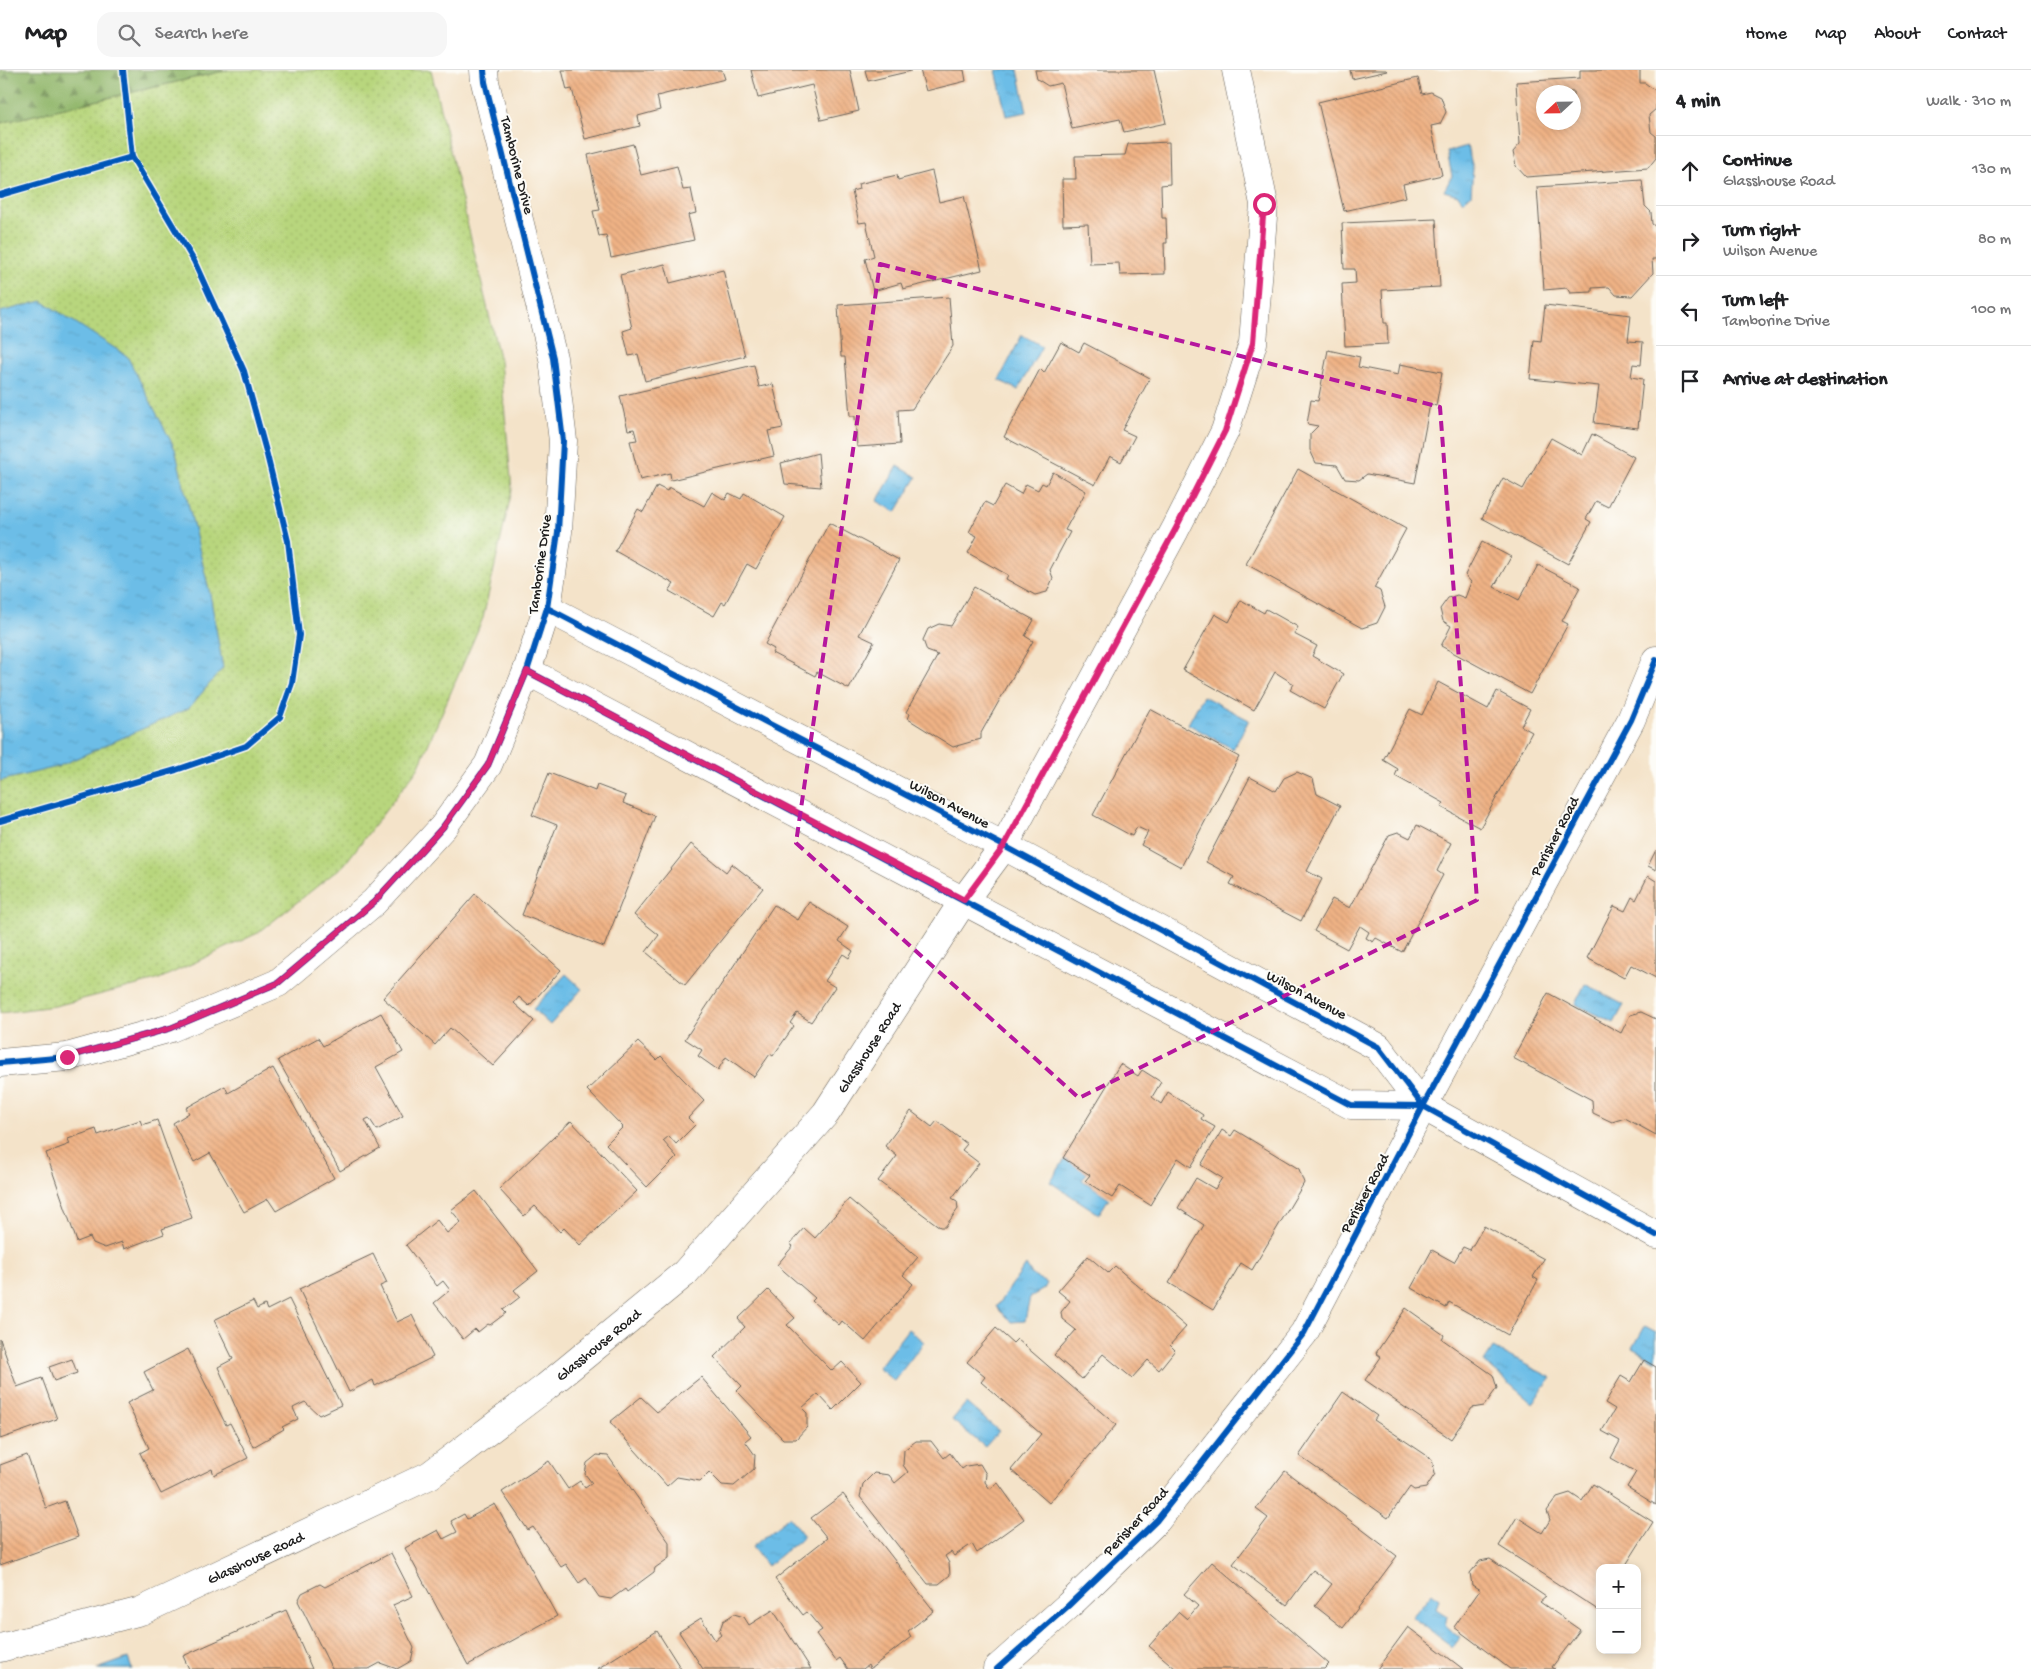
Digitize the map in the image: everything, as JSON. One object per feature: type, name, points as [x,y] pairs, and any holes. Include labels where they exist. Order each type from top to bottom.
[{"type":"street","name":"Tamborine Drive","points":[[0,1063],[67,1057],[171,1028],[278,983],[374,902],[443,827],[488,765],[527,671],[547,608],[558,532],[563,442],[554,367],[500,149],[484,70]]},
{"type":"street","name":"Glasshouse Road","points":[[0,1648],[141,1611],[430,1474],[546,1387],[685,1273],[826,1114],[964,900],[1004,846],[1175,530],[1225,431],[1253,343],[1264,204],[1236,70]]},
{"type":"street","name":"Wilson Avenue","points":[[547,608],[1004,846],[1378,1047],[1423,1106],[1656,1235]]},
{"type":"street","name":"Perisher Road","points":[[997,1669],[1068,1606],[1157,1520],[1304,1333],[1423,1106],[1631,720],[1656,660]]},
{"type":"street","name":"Wilson Avenue","points":[[527,671],[1351,1105],[1423,1106]]},
{"type":"highlighted area","points":[[880,264],[1440,407],[1477,900],[1079,1098],[796,843]]},
{"type":"green space","points":[[0,70],[228,70],[0,123]]},
{"type":"green space","points":[[228,70],[431,70],[500,361],[512,490],[483,618],[418,768],[344,865],[258,933],[157,980],[55,1006],[0,1013],[0,123]]},
{"type":"water","points":[[996,70],[1018,70],[1027,112],[1006,116]]},
{"type":"water","points":[[1467,146],[1473,168],[1471,195],[1463,201],[1458,195],[1444,191],[1452,176],[1447,152]]},
{"type":"water","points":[[42,301],[127,356],[175,449],[210,594],[223,668],[189,708],[57,767],[0,781],[0,312]]},
{"type":"water","points":[[1022,335],[1042,346],[1018,390],[999,380]]},
{"type":"water","points":[[898,466],[917,477],[896,512],[877,501]]},
{"type":"water","points":[[1203,696],[1249,720],[1233,749],[1188,724]]},
{"type":"water","points":[[566,974],[582,989],[550,1025],[533,1009]]},
{"type":"water","points":[[1585,984],[1624,1005],[1614,1023],[1575,1004]]},
{"type":"water","points":[[1065,1159],[1087,1173],[1082,1180],[1109,1198],[1099,1214],[1050,1182]]},
{"type":"water","points":[[1026,1265],[1032,1275],[1047,1283],[1044,1289],[1030,1297],[1025,1321],[1011,1322],[996,1307]]},
{"type":"water","points":[[1645,1326],[1656,1332],[1656,1361],[1633,1348]]},
{"type":"water","points":[[908,1329],[924,1342],[894,1381],[878,1368]]},
{"type":"water","points":[[1493,1348],[1552,1378],[1532,1403],[1484,1362]]},
{"type":"water","points":[[966,1403],[999,1431],[985,1447],[952,1420]]},
{"type":"water","points":[[789,1517],[804,1536],[767,1566],[752,1547]]},
{"type":"water","points":[[1432,1593],[1439,1599],[1436,1609],[1447,1616],[1445,1626],[1460,1638],[1453,1647],[1412,1617]]},
{"type":"water","points":[[128,1658],[132,1669],[97,1669]]},
{"type":"building","points":[[562,70],[722,70],[725,79],[657,96],[660,110],[638,116],[640,126],[585,139],[572,89],[567,90]]},
{"type":"building","points":[[751,70],[850,70],[859,111],[821,120],[812,85],[758,98]]},
{"type":"building","points":[[865,70],[910,70],[911,71],[868,81]]},
{"type":"building","points":[[920,70],[964,70],[966,81],[926,91]]},
{"type":"building","points":[[1035,70],[1154,70],[1166,123],[1124,132],[1120,119],[1072,129],[1061,83],[1048,86],[1037,79]]},
{"type":"building","points":[[1350,70],[1386,70],[1387,71],[1352,79]]},
{"type":"building","points":[[1580,70],[1640,70],[1640,83],[1645,83],[1656,91],[1656,109],[1649,115],[1651,132],[1656,136],[1656,158],[1648,168],[1526,177],[1516,166],[1513,152],[1520,144],[1516,82],[1580,78]]},
{"type":"building","points":[[1418,78],[1422,94],[1431,92],[1441,97],[1446,112],[1440,124],[1431,126],[1442,175],[1403,184],[1406,197],[1344,211],[1318,102]]},
{"type":"building","points":[[1169,142],[1170,184],[1161,185],[1162,218],[1166,218],[1167,243],[1164,243],[1165,274],[1120,275],[1119,263],[1090,264],[1088,224],[1063,225],[1062,179],[1076,179],[1075,156],[1125,155],[1128,144]]},
{"type":"building","points":[[633,144],[641,175],[677,166],[683,190],[691,189],[696,213],[688,215],[694,240],[611,258],[606,235],[599,236],[593,211],[600,210],[588,155]]},
{"type":"building","points":[[932,171],[939,202],[964,196],[982,270],[903,289],[901,283],[873,291],[865,259],[874,256],[866,222],[859,223],[852,191],[859,189],[858,184],[897,175],[898,180]]},
{"type":"building","points":[[1642,180],[1645,206],[1651,212],[1652,224],[1656,227],[1656,259],[1652,259],[1653,273],[1632,296],[1616,295],[1609,287],[1592,288],[1592,292],[1570,293],[1567,288],[1544,290],[1537,187]]},
{"type":"building","points":[[1436,219],[1440,287],[1382,290],[1384,323],[1387,323],[1388,344],[1345,346],[1342,284],[1356,283],[1355,269],[1344,269],[1342,223]]},
{"type":"building","points":[[665,264],[670,283],[723,270],[745,356],[645,381],[638,354],[629,356],[623,331],[632,328],[620,275]]},
{"type":"building","points":[[949,297],[953,346],[912,409],[898,410],[900,444],[857,447],[855,416],[850,416],[845,357],[841,357],[838,305]]},
{"type":"building","points":[[1545,305],[1631,315],[1628,341],[1643,342],[1641,365],[1633,364],[1631,377],[1643,379],[1638,428],[1594,423],[1599,386],[1530,379],[1534,340],[1541,341]]},
{"type":"building","points":[[1061,342],[1079,352],[1084,343],[1150,378],[1122,430],[1135,436],[1121,462],[1110,456],[1095,485],[1004,437],[1040,369],[1044,373]]},
{"type":"building","points":[[1328,350],[1360,357],[1358,367],[1398,375],[1400,364],[1442,372],[1436,406],[1430,404],[1415,483],[1367,474],[1359,480],[1345,479],[1337,465],[1316,463],[1310,450],[1310,434],[1318,426],[1307,424],[1311,400],[1318,401]]},
{"type":"building","points":[[754,365],[759,387],[773,384],[783,428],[768,431],[774,456],[671,480],[670,473],[640,480],[630,441],[637,440],[634,429],[628,430],[620,396]]},
{"type":"building","points":[[1592,434],[1634,457],[1608,507],[1596,501],[1586,519],[1591,522],[1568,564],[1482,518],[1503,478],[1523,489],[1551,438],[1582,455]]},
{"type":"building","points":[[818,453],[821,487],[785,484],[781,463]]},
{"type":"building","points":[[1298,469],[1406,529],[1374,588],[1380,591],[1385,607],[1377,623],[1362,628],[1246,564]]},
{"type":"building","points":[[1053,472],[1086,491],[1065,530],[1070,532],[1050,570],[1053,578],[1047,592],[1035,595],[1006,579],[1008,575],[968,553],[977,536],[969,532],[985,502],[993,506],[1005,485],[1021,494],[1026,484],[1038,490],[1042,483],[1046,485]]},
{"type":"building","points":[[657,486],[667,491],[669,487],[704,506],[712,492],[725,500],[729,493],[741,499],[744,493],[785,517],[756,569],[747,564],[725,604],[722,602],[714,616],[669,591],[674,584],[615,551],[638,509],[643,512]]},
{"type":"building","points":[[829,523],[899,560],[859,635],[874,642],[849,689],[817,672],[815,676],[772,653],[774,649],[765,644]]},
{"type":"building","points":[[1482,542],[1511,557],[1494,587],[1519,600],[1538,565],[1580,587],[1562,621],[1568,624],[1530,694],[1441,646],[1451,626],[1443,621],[1440,609],[1448,598],[1457,595],[1465,598],[1471,582],[1465,575]]},
{"type":"building","points":[[974,587],[1034,620],[1025,636],[1033,641],[981,733],[981,739],[953,747],[908,719],[910,714],[906,712],[938,655],[927,651],[923,640],[928,629],[939,624],[951,626]]},
{"type":"building","points":[[1241,600],[1264,613],[1266,609],[1298,627],[1294,634],[1317,646],[1312,656],[1343,674],[1324,709],[1290,690],[1294,684],[1275,672],[1254,710],[1183,670],[1215,614],[1229,622]]},
{"type":"building","points":[[1438,682],[1488,709],[1497,691],[1530,709],[1521,726],[1532,732],[1480,828],[1441,807],[1444,803],[1395,776],[1398,769],[1383,760],[1410,709],[1422,715]]},
{"type":"building","points":[[1150,709],[1239,757],[1181,867],[1141,845],[1148,832],[1137,827],[1132,836],[1093,815]]},
{"type":"building","points":[[1297,772],[1313,779],[1317,794],[1340,806],[1307,871],[1322,879],[1301,921],[1230,884],[1234,877],[1206,862],[1250,777],[1276,791],[1284,778]]},
{"type":"building","points":[[549,773],[595,791],[597,785],[626,796],[623,803],[655,816],[604,947],[522,915],[557,825],[532,815]]},
{"type":"building","points":[[1417,825],[1451,843],[1437,871],[1443,875],[1402,952],[1376,938],[1373,942],[1366,938],[1369,932],[1360,926],[1347,949],[1314,931],[1332,899],[1350,908],[1389,835],[1398,832],[1410,838]]},
{"type":"building","points":[[691,844],[726,872],[732,864],[763,888],[685,985],[646,952],[659,935],[634,915]]},
{"type":"building","points":[[1656,850],[1656,870],[1648,866]]},
{"type":"building","points":[[1648,876],[1656,881],[1656,978],[1631,965],[1624,978],[1587,958],[1614,906],[1625,911],[1632,897],[1636,900]]},
{"type":"building","points":[[475,894],[561,970],[529,1006],[519,997],[514,1003],[534,1021],[493,1066],[450,1028],[435,1045],[383,998]]},
{"type":"building","points":[[809,902],[848,927],[839,941],[853,951],[849,958],[843,954],[825,981],[835,987],[811,1022],[797,1013],[790,1023],[794,1026],[773,1056],[770,1054],[754,1077],[726,1057],[718,1070],[698,1056],[702,1050],[685,1039],[774,905],[798,920]]},
{"type":"building","points":[[1548,993],[1621,1033],[1630,1015],[1641,1012],[1656,1019],[1656,1135],[1625,1118],[1612,1122],[1593,1113],[1592,1100],[1513,1058]]},
{"type":"building","points":[[381,1013],[403,1052],[376,1067],[403,1116],[377,1130],[369,1118],[365,1120],[380,1148],[340,1171],[278,1060],[318,1038],[323,1046]]},
{"type":"building","points":[[638,1042],[657,1060],[661,1056],[704,1101],[688,1118],[695,1125],[676,1144],[669,1136],[663,1141],[677,1157],[647,1187],[606,1144],[623,1127],[587,1090]]},
{"type":"building","points":[[1120,1064],[1138,1076],[1142,1070],[1161,1082],[1152,1097],[1161,1104],[1168,1092],[1203,1115],[1201,1119],[1215,1127],[1191,1167],[1178,1158],[1150,1205],[1120,1186],[1112,1198],[1085,1181],[1090,1175],[1063,1158]]},
{"type":"building","points":[[273,1068],[334,1178],[276,1211],[268,1199],[244,1212],[210,1153],[194,1162],[173,1123],[189,1113],[186,1108],[225,1086],[228,1093]]},
{"type":"building","points":[[911,1111],[932,1127],[937,1121],[967,1144],[962,1150],[979,1163],[952,1198],[957,1201],[958,1209],[945,1227],[940,1227],[878,1181],[897,1156],[885,1146]]},
{"type":"building","points":[[140,1120],[142,1125],[157,1120],[192,1218],[162,1229],[164,1234],[124,1249],[122,1242],[105,1248],[93,1243],[90,1237],[77,1242],[46,1153],[70,1144],[68,1139],[96,1129],[98,1135]]},
{"type":"building","points":[[571,1121],[637,1191],[580,1245],[564,1228],[560,1232],[535,1206],[524,1216],[499,1189]]},
{"type":"building","points":[[1222,1130],[1231,1136],[1235,1130],[1299,1169],[1304,1183],[1252,1270],[1241,1263],[1213,1310],[1169,1283],[1204,1225],[1178,1208],[1196,1178],[1215,1189],[1222,1178],[1201,1165]]},
{"type":"building","points":[[476,1191],[538,1271],[514,1290],[520,1297],[503,1310],[506,1313],[478,1332],[475,1329],[463,1339],[434,1303],[450,1290],[443,1281],[437,1286],[406,1245],[437,1220],[447,1233],[461,1222],[451,1210]]},
{"type":"building","points":[[849,1199],[918,1257],[903,1275],[913,1284],[865,1341],[842,1321],[839,1325],[812,1301],[815,1298],[777,1265],[793,1246],[790,1244],[804,1228],[815,1238]]},
{"type":"building","points":[[1484,1226],[1544,1259],[1533,1277],[1538,1280],[1508,1335],[1449,1302],[1446,1308],[1411,1288],[1432,1250],[1454,1262],[1463,1247],[1470,1250]]},
{"type":"building","points":[[373,1254],[387,1283],[380,1286],[397,1322],[412,1315],[433,1357],[375,1386],[373,1380],[349,1392],[299,1289]]},
{"type":"building","points":[[1088,1256],[1108,1273],[1115,1266],[1186,1327],[1170,1345],[1175,1350],[1159,1370],[1148,1360],[1132,1378],[1103,1354],[1082,1379],[1054,1355],[1076,1330],[1062,1319],[1061,1312],[1070,1301],[1058,1291]]},
{"type":"building","points":[[768,1290],[795,1318],[787,1325],[832,1371],[842,1362],[861,1382],[833,1410],[818,1394],[802,1408],[807,1413],[807,1427],[796,1439],[783,1439],[737,1391],[742,1386],[714,1357],[745,1327],[738,1319]]},
{"type":"building","points":[[289,1299],[341,1405],[319,1415],[305,1402],[293,1408],[298,1419],[282,1427],[284,1429],[253,1447],[218,1367],[233,1359],[214,1320],[253,1301],[257,1309],[265,1305],[267,1310]]},
{"type":"building","points":[[1406,1308],[1444,1335],[1442,1339],[1493,1375],[1497,1388],[1484,1406],[1472,1408],[1451,1439],[1365,1380],[1381,1357],[1376,1353]]},
{"type":"building","points":[[996,1328],[1013,1343],[1017,1339],[1116,1425],[1049,1503],[1011,1470],[1041,1434],[981,1382],[985,1377],[967,1362]]},
{"type":"building","points":[[0,1339],[17,1387],[42,1378],[57,1419],[0,1439]]},
{"type":"building","points":[[188,1349],[226,1425],[230,1423],[248,1458],[214,1475],[212,1469],[161,1494],[140,1453],[149,1448],[127,1403],[153,1390],[144,1372]]},
{"type":"building","points":[[72,1359],[77,1373],[54,1381],[49,1367]]},
{"type":"building","points":[[1644,1360],[1656,1367],[1656,1505],[1627,1487],[1636,1472],[1611,1458],[1620,1441],[1602,1431],[1615,1409],[1605,1403],[1621,1376],[1631,1382]]},
{"type":"building","points":[[701,1377],[751,1436],[745,1441],[755,1455],[754,1469],[734,1486],[722,1485],[709,1472],[700,1481],[677,1477],[667,1486],[610,1422],[641,1397],[657,1412]]},
{"type":"building","points":[[1343,1392],[1377,1416],[1374,1420],[1432,1459],[1435,1474],[1426,1488],[1414,1490],[1410,1487],[1388,1518],[1299,1456]]},
{"type":"building","points":[[916,1441],[931,1441],[944,1458],[950,1453],[962,1469],[966,1466],[980,1464],[986,1474],[985,1482],[990,1489],[998,1483],[1024,1519],[977,1553],[972,1544],[954,1556],[951,1552],[945,1556],[949,1563],[950,1575],[939,1584],[928,1584],[860,1497],[863,1484],[874,1473],[889,1475],[895,1483],[908,1472],[903,1465],[904,1450]]},
{"type":"building","points":[[27,1455],[46,1508],[65,1501],[78,1537],[0,1565],[0,1465]]},
{"type":"building","points":[[597,1455],[608,1456],[669,1542],[669,1558],[627,1592],[625,1589],[611,1599],[599,1597],[586,1578],[579,1583],[566,1564],[561,1567],[533,1527],[528,1530],[502,1492],[549,1461],[568,1489],[580,1481],[585,1488],[592,1483],[585,1474],[587,1463]]},
{"type":"building","points":[[1285,1471],[1397,1556],[1343,1628],[1315,1606],[1332,1584],[1313,1570],[1287,1605],[1233,1564],[1268,1518],[1256,1509]]},
{"type":"building","points":[[1593,1484],[1653,1522],[1627,1564],[1596,1564],[1596,1609],[1499,1546],[1517,1517],[1542,1533],[1550,1520],[1547,1511],[1557,1497],[1570,1493],[1582,1501]]},
{"type":"building","points":[[843,1494],[934,1611],[908,1631],[911,1637],[870,1669],[868,1665],[863,1669],[848,1669],[840,1658],[836,1661],[816,1634],[822,1630],[807,1612],[803,1615],[775,1579],[827,1538],[811,1518]]},
{"type":"building","points":[[495,1504],[557,1616],[468,1665],[405,1548],[438,1530],[443,1539],[457,1532],[451,1521],[464,1514],[467,1519]]},
{"type":"building","points":[[391,1553],[413,1596],[393,1605],[414,1648],[411,1661],[397,1669],[380,1663],[369,1669],[332,1669],[298,1601],[302,1593],[320,1584],[325,1587]]},
{"type":"building","points":[[1490,1559],[1546,1597],[1540,1602],[1580,1630],[1552,1667],[1555,1669],[1510,1669],[1454,1627],[1480,1590],[1472,1585],[1470,1573],[1480,1561]]},
{"type":"building","points":[[1212,1562],[1329,1664],[1324,1669],[1176,1669],[1149,1646],[1179,1612],[1187,1619],[1198,1606],[1184,1594]]},
{"type":"building","points":[[286,1610],[312,1669],[189,1669],[183,1656]]},
{"type":"building","points":[[773,1610],[811,1669],[703,1669],[679,1632],[701,1618],[715,1640],[721,1635],[719,1632],[723,1621],[734,1614],[744,1617],[749,1625]]},
{"type":"building","points":[[1408,1627],[1463,1669],[1377,1669]]},
{"type":"building","points":[[657,1631],[681,1669],[597,1669]]},
{"type":"cycle path","points":[[123,70],[132,157]]},
{"type":"cycle path","points":[[0,1063],[67,1057],[171,1028],[278,983],[374,902],[443,827],[488,765],[527,671],[547,608],[558,532],[563,441],[553,358],[485,82],[484,70]]},
{"type":"cycle path","points":[[0,195],[132,157],[194,261],[244,371],[288,541],[299,635],[292,683],[280,717],[246,746],[176,770],[0,821]]},
{"type":"cycle path","points":[[547,608],[1004,846],[1378,1047],[1423,1106],[1656,1235]]},
{"type":"cycle path","points":[[997,1669],[1068,1606],[1157,1520],[1304,1333],[1423,1106],[1631,720],[1656,660]]},
{"type":"cycle path","points":[[527,671],[1351,1105],[1423,1106]]},
{"type":"route","points":[[67,1057],[171,1028],[278,983],[374,902],[443,827],[488,765],[527,671],[964,900],[1004,846],[1175,530],[1225,431],[1253,343],[1264,204]]}]
